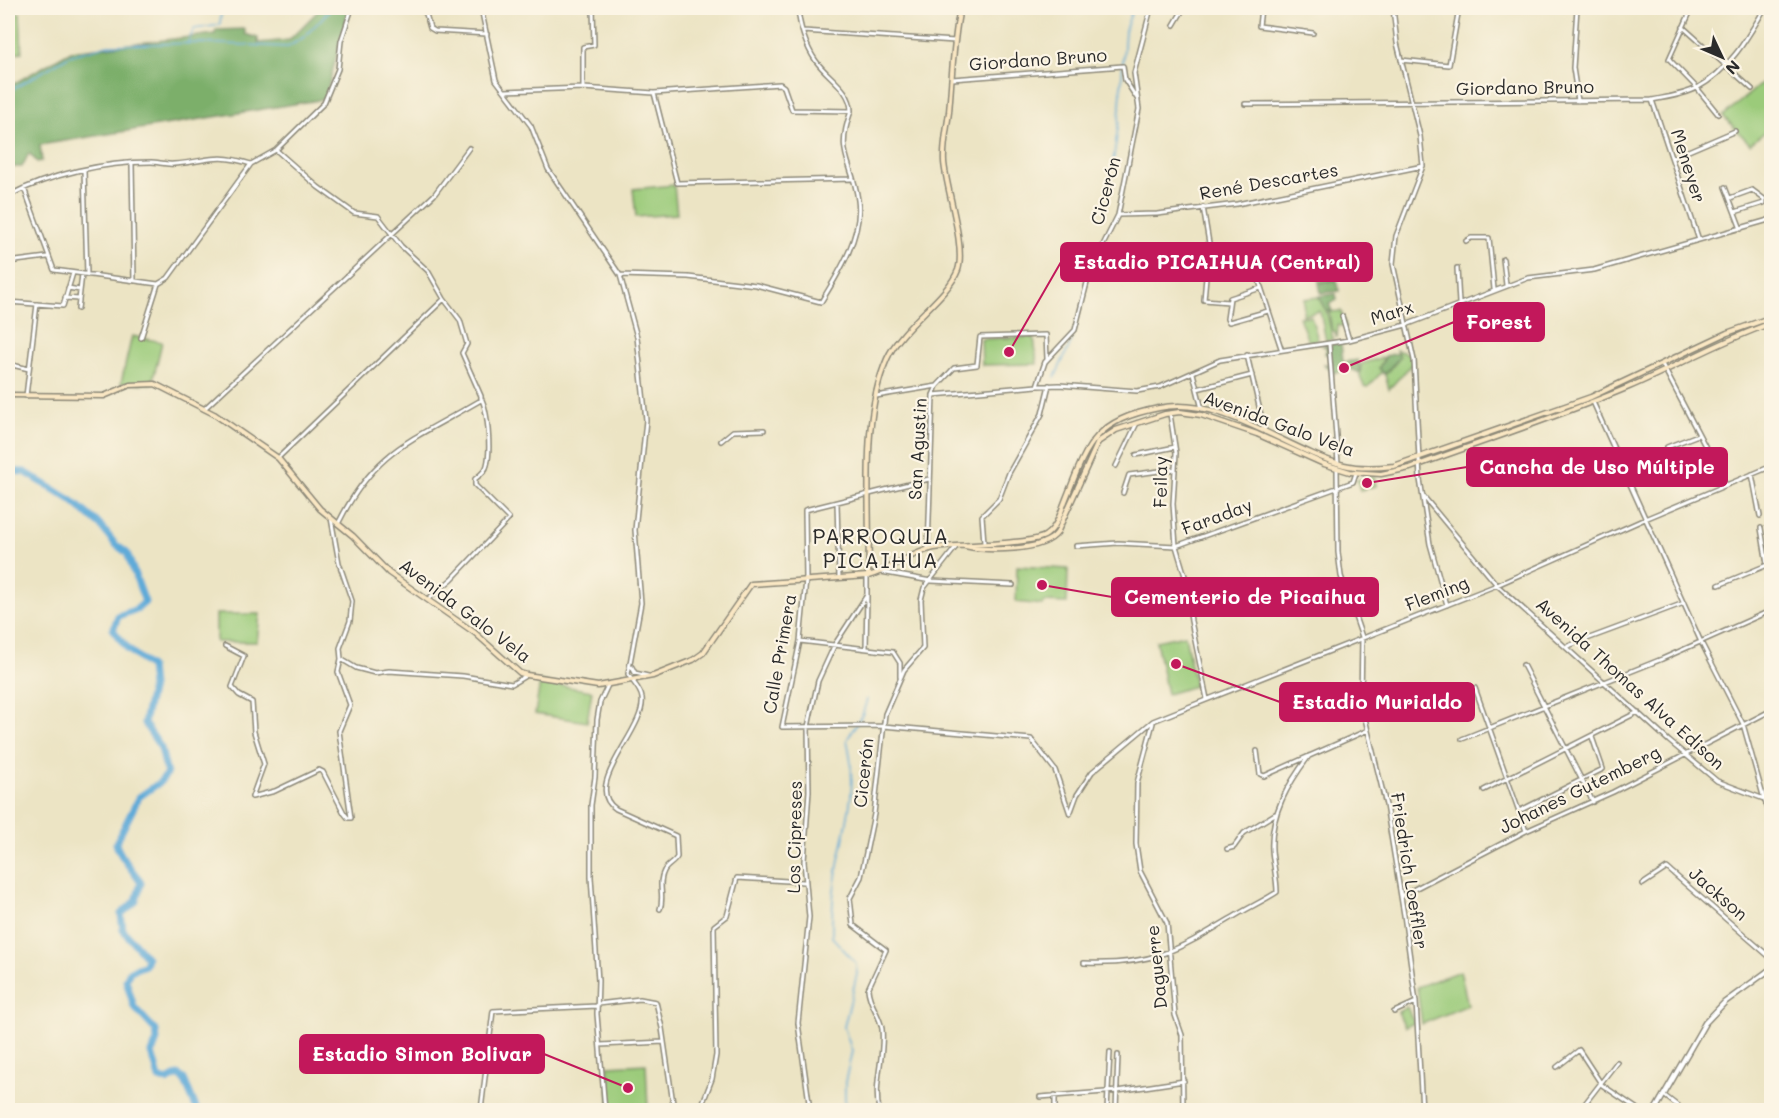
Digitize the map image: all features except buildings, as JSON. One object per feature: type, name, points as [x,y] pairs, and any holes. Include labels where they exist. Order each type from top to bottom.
[{"type":"main road","points":[[867,576],[870,448],[876,396],[887,358],[902,334],[950,283],[959,260],[954,210],[945,162],[960,8]]},
{"type":"main road","name":"Avenida Galo Vela","points":[[8,395],[104,396],[130,385],[155,384],[233,425],[278,458],[320,509],[389,573],[475,633],[520,673],[598,686],[653,676],[699,657],[750,584],[867,576],[881,573],[928,550],[960,545],[1029,541],[1046,536],[1053,529],[1085,451],[1097,434],[1113,424],[1169,406],[1202,409],[1265,431],[1338,466],[1378,468],[1418,459],[1592,399],[1728,335],[1772,317]]},
{"type":"main road","name":"Avenida Galo Vela","points":[[1728,335],[1772,323]]},
{"type":"main road","name":"Avenida Galo Vela","points":[[960,545],[1026,547],[1049,542],[1057,533],[1095,446],[1108,434],[1138,421],[1170,413],[1201,415],[1356,473],[1387,474],[1418,465],[1501,430]]},
{"type":"street","points":[[24,188],[54,270],[158,284],[168,278],[251,164],[276,150],[324,103],[338,69],[342,34],[352,8]]},
{"type":"street","points":[[420,8],[426,14],[430,28],[435,31],[487,34]]},
{"type":"street","points":[[481,8],[496,80],[531,126],[548,169],[620,275],[637,337],[646,420],[635,530],[641,603],[628,674],[642,697],[641,710],[611,768],[605,799],[616,809],[676,836],[677,857],[662,875],[660,884],[663,901],[660,909]]},
{"type":"street","points":[[583,88],[583,47],[594,45],[593,8]]},
{"type":"street","points":[[620,275],[688,277],[756,285],[821,302],[840,270],[858,222],[858,198],[843,141],[850,111],[848,95],[814,59],[803,31],[798,8]]},
{"type":"street","name":"Cicerón","points":[[1037,386],[1043,365],[1075,330],[1090,271],[1118,215],[1139,101],[1134,73],[1151,8]]},
{"type":"street","points":[[1174,25],[1184,8]]},
{"type":"street","points":[[1261,8],[1259,26],[1313,33]]},
{"type":"street","points":[[1393,8],[1401,60],[1422,143],[1423,166],[1393,246],[1393,264],[1414,360],[1418,465],[1433,554],[1447,606]]},
{"type":"street","points":[[1401,60],[1449,65],[1459,8]]},
{"type":"street","points":[[1576,8],[1574,68],[1578,101]]},
{"type":"street","points":[[1692,8],[1670,57],[1672,64],[1697,88],[1718,114]]},
{"type":"street","name":"Giordano Bruno","points":[[1245,104],[1652,100],[1697,88],[1726,65],[1743,45],[1766,8]]},
{"type":"street","points":[[1683,27],[1752,89]]},
{"type":"street","points":[[803,31],[957,41]]},
{"type":"street","name":"Giordano Bruno","points":[[952,80],[1123,66],[1128,88],[1139,101]]},
{"type":"street","points":[[505,91],[583,88],[654,93],[780,84],[784,87],[792,110],[850,111]]},
{"type":"street","points":[[654,93],[677,183],[852,179]]},
{"type":"street","name":"Meneyer","points":[[1652,100],[1699,241]]},
{"type":"street","points":[[1672,158],[1735,131]]},
{"type":"street","points":[[1771,135],[1772,146]]},
{"type":"street","points":[[204,410],[434,195],[469,148]]},
{"type":"street","points":[[276,150],[318,187],[354,213],[378,216],[400,246],[425,267],[460,320],[467,344],[462,353],[482,398],[487,420],[488,463],[484,471],[475,479],[475,485],[509,519],[452,579],[427,600]]},
{"type":"street","points":[[8,196],[24,188],[84,170],[151,162],[173,164],[221,157],[251,164]]},
{"type":"street","points":[[132,164],[134,281]]},
{"type":"street","name":"René Descartes","points":[[1118,215],[1138,216],[1273,198],[1423,166]]},
{"type":"street","points":[[84,170],[87,275]]},
{"type":"street","points":[[1725,187],[1740,229]]},
{"type":"street","points":[[1730,198],[1752,190],[1764,200],[1764,202],[1735,212]]},
{"type":"street","points":[[1203,207],[1209,243],[1204,300],[1229,302]]},
{"type":"street","name":"Marx","points":[[933,395],[1049,385],[1137,391],[1160,387],[1220,360],[1281,348],[1349,340],[1406,325],[1527,278],[1594,270],[1772,219]]},
{"type":"street","points":[[1466,241],[1471,238],[1489,238],[1494,290]]},
{"type":"street","points":[[8,262],[47,256]]},
{"type":"street","points":[[1503,259],[1506,285]]},
{"type":"street","points":[[1457,268],[1459,303]]},
{"type":"street","points":[[8,302],[63,306],[73,273]]},
{"type":"street","points":[[78,309],[82,274]]},
{"type":"street","points":[[1259,282],[1281,348]]},
{"type":"street","points":[[141,338],[158,284]]},
{"type":"street","points":[[68,288],[80,290]]},
{"type":"street","points":[[1261,288],[1230,298],[1227,319],[1229,322],[1268,311]]},
{"type":"street","points":[[65,298],[79,299]]},
{"type":"street","points":[[278,458],[444,299]]},
{"type":"street","points":[[26,396],[37,304]]},
{"type":"street","points":[[1342,316],[1349,340]]},
{"type":"street","points":[[876,396],[937,386],[954,368],[978,364],[978,340],[980,338],[1047,335],[1047,360]]},
{"type":"street","points":[[1329,344],[1338,466],[1338,552],[1341,576],[1362,637]]},
{"type":"street","points":[[1247,355],[1266,438]]},
{"type":"street","points":[[8,364],[29,369]]},
{"type":"street","points":[[1663,367],[1725,484]]},
{"type":"street","points":[[1193,373],[1202,409]]},
{"type":"street","points":[[1197,389],[1252,375]]},
{"type":"street","points":[[984,543],[982,516],[986,509],[999,498],[1009,474],[1042,414],[1049,385]]},
{"type":"street","name":"San Agustin","points":[[928,550],[928,479],[933,395],[937,386]]},
{"type":"street","points":[[338,524],[360,484],[380,462],[407,441],[482,398]]},
{"type":"street","points":[[1592,399],[1701,642],[1743,724],[1764,799],[1772,819]]},
{"type":"street","name":"Feilay","points":[[1169,406],[1175,447],[1173,504],[1176,546],[1185,576],[1191,621],[1207,699]]},
{"type":"street","points":[[1116,466],[1138,421]]},
{"type":"street","points":[[721,441],[733,431],[764,430]]},
{"type":"street","points":[[1667,447],[1698,435]]},
{"type":"street","points":[[1136,455],[1175,447]]},
{"type":"street","points":[[1684,470],[1711,458]]},
{"type":"street","name":"Fleming","points":[[883,726],[1031,739],[1055,770],[1070,814],[1077,795],[1092,772],[1153,721],[1362,637],[1447,606],[1725,484],[1772,466]]},
{"type":"street","points":[[1123,492],[1129,475],[1175,469]]},
{"type":"street","name":"Faraday","points":[[1076,546],[1118,543],[1176,546],[1353,482],[1356,473]]},
{"type":"street","points":[[1752,474],[1760,516]]},
{"type":"street","points":[[839,578],[837,502],[928,479]]},
{"type":"street","name":"Avenida Thomas Alva Edison","points":[[1423,496],[1497,585],[1684,753],[1717,781],[1764,799]]},
{"type":"street","name":"Calle Primera","points":[[808,726],[782,727],[800,641],[806,580],[806,510],[837,502]]},
{"type":"street","points":[[225,646],[244,656],[232,687],[239,695],[252,702],[254,732],[264,764],[252,797],[275,791],[319,770],[323,771],[348,818],[351,818],[339,731],[350,705],[338,678],[340,648],[350,621],[352,601],[339,563],[331,518]]},
{"type":"street","points":[[1719,585],[1769,563],[1761,528]]},
{"type":"street","name":"Cicerón","points":[[879,1110],[877,1084],[883,1056],[882,1030],[870,1002],[868,989],[886,950],[853,925],[850,898],[861,877],[874,814],[885,714],[908,664],[923,648],[921,600],[924,588],[960,545]]},
{"type":"street","points":[[881,573],[931,581],[1013,585]]},
{"type":"street","points":[[866,648],[867,576]]},
{"type":"street","name":"Los Cipreses","points":[[810,1110],[798,1031],[809,917],[804,882],[809,791],[808,726],[818,681],[835,644],[867,595]]},
{"type":"street","points":[[1567,646],[1684,603]]},
{"type":"street","points":[[1462,739],[1701,642],[1772,610]]},
{"type":"street","points":[[1767,612],[1772,625]]},
{"type":"street","name":"Friedrich Loeffler","points":[[1362,637],[1360,692],[1386,805],[1401,896],[1416,1002],[1422,1110]]},
{"type":"street","points":[[800,641],[893,652],[900,663],[900,679]]},
{"type":"street","points":[[341,659],[357,668],[375,673],[389,671],[464,676],[512,684],[527,675]]},
{"type":"street","points":[[631,665],[635,673],[641,676],[653,676]]},
{"type":"street","points":[[1523,665],[1593,802]]},
{"type":"street","points":[[605,1110],[591,877],[591,805],[595,777],[597,720],[600,702],[608,685]]},
{"type":"street","points":[[1475,688],[1526,831]]},
{"type":"street","points":[[1297,716],[1360,692]]},
{"type":"street","name":"Johanes Gutemberg","points":[[1401,896],[1526,831],[1593,802],[1684,753],[1772,710]]},
{"type":"street","points":[[1484,790],[1638,712]]},
{"type":"street","name":"Daguerre","points":[[1153,721],[1138,775],[1136,844],[1140,871],[1166,919],[1171,953],[1175,1015],[1182,1035],[1183,1110]]},
{"type":"street","points":[[808,726],[883,726]]},
{"type":"street","points":[[1257,751],[1260,774],[1263,777],[1368,730]]},
{"type":"street","points":[[1519,810],[1600,772],[1604,767],[1592,737]]},
{"type":"street","points":[[1084,963],[1140,962],[1171,953],[1277,892],[1272,846],[1275,814],[1294,778],[1309,756]]},
{"type":"street","points":[[1764,799],[1772,796]]},
{"type":"street","points":[[1227,849],[1234,847],[1244,833],[1275,814]]},
{"type":"street","name":"Jackson","points":[[1643,884],[1667,868],[1772,959]]},
{"type":"street","points":[[700,1110],[712,1079],[716,1055],[714,926],[727,916],[737,878],[804,882]]},
{"type":"street","points":[[1655,1110],[1705,1023],[1725,1002],[1769,969],[1772,978]]},
{"type":"street","points":[[481,1110],[493,1011],[598,1005],[640,999],[656,1002],[674,1110]]},
{"type":"street","points":[[1394,1012],[1416,1002]]},
{"type":"street","points":[[600,1045],[664,1042]]},
{"type":"street","points":[[1557,1067],[1579,1050],[1602,1085],[1639,1110]]},
{"type":"street","points":[[1107,1110],[1110,1052]]},
{"type":"street","points":[[1116,1110],[1118,1056]]},
{"type":"street","points":[[1580,1110],[1602,1085],[1617,1062]]},
{"type":"street","points":[[1040,1097],[1118,1091],[1184,1081]]},
{"type":"street","points":[[1054,1095],[1055,1110]]},
{"type":"street","points":[[1665,1096],[1683,1110]]},
{"type":"green space","points":[[321,8],[349,8],[325,99],[40,145],[42,161],[37,162],[29,153],[22,167],[8,167],[8,87],[71,51],[215,34],[216,30],[245,29],[245,34],[258,38],[258,43],[289,40]]},
{"type":"green space","points":[[20,13],[22,52],[8,54],[8,14]]},
{"type":"green space","points":[[1768,78],[1771,83],[1771,127],[1750,144],[1723,116]]},
{"type":"green space","points":[[674,185],[677,214],[636,217],[633,189]]},
{"type":"green space","points":[[1334,266],[1336,279],[1319,282],[1316,268]]},
{"type":"green space","points":[[1337,280],[1339,291],[1321,293],[1319,283]]},
{"type":"green space","points":[[1336,294],[1337,300],[1329,304],[1332,311],[1327,311],[1319,296]]},
{"type":"green space","points":[[1318,297],[1327,313],[1333,339],[1326,341],[1320,311],[1303,315],[1304,299]]},
{"type":"green space","points":[[1341,311],[1346,327],[1338,325],[1337,338],[1335,331],[1332,331],[1329,312]]},
{"type":"green space","points":[[1311,316],[1318,340],[1308,341],[1299,317]]},
{"type":"green space","points":[[132,336],[162,342],[152,384],[121,383]]},
{"type":"green space","points":[[1034,337],[1037,364],[982,365],[981,339]]},
{"type":"green space","points":[[1341,343],[1343,362],[1347,366],[1344,362],[1358,360],[1360,373],[1351,369],[1334,373],[1324,364],[1331,364],[1330,355],[1325,354],[1327,348],[1322,345]]},
{"type":"green space","points":[[1396,350],[1412,355],[1413,363],[1389,389],[1385,375],[1400,358]]},
{"type":"green space","points":[[1397,353],[1400,357],[1384,374],[1379,368],[1386,356]]},
{"type":"green space","points":[[1384,357],[1379,368],[1382,372],[1368,387],[1364,386],[1360,377],[1361,364]]},
{"type":"green space","points":[[1374,476],[1376,486],[1360,490],[1357,480]]},
{"type":"green space","points":[[1017,566],[1068,569],[1067,603],[1044,602],[1043,605],[1016,602]]},
{"type":"green space","points":[[216,614],[260,614],[257,642],[216,642]]},
{"type":"green space","points":[[1185,635],[1195,686],[1167,694],[1156,641]]},
{"type":"green space","points":[[540,682],[592,691],[587,722],[535,714]]},
{"type":"green space","points":[[1460,971],[1468,1005],[1422,1024],[1417,987]]},
{"type":"green space","points":[[1407,1007],[1414,1023],[1405,1027],[1398,1012]]},
{"type":"green space","points":[[646,1064],[648,1110],[610,1110],[608,1066]]},
{"type":"waterway","points":[[187,44],[194,29],[220,25],[221,12],[197,11],[198,8]]},
{"type":"waterway","points":[[8,92],[69,56],[108,45],[203,43],[288,47],[304,37],[332,8]]},
{"type":"waterway","points":[[1113,162],[1119,121],[1125,30],[1133,8]]},
{"type":"waterway","points":[[1055,377],[1072,340]]},
{"type":"waterway","points":[[8,471],[25,472],[71,500],[100,525],[115,544],[127,553],[145,602],[137,609],[118,616],[113,630],[128,649],[150,667],[152,686],[144,723],[161,748],[167,774],[159,783],[139,797],[116,843],[123,858],[141,883],[136,901],[121,914],[123,930],[147,958],[145,965],[130,971],[126,980],[134,1007],[156,1031],[157,1040],[152,1053],[159,1078],[167,1081],[178,1075],[184,1079],[197,1110]]},
{"type":"waterway","points":[[845,1110],[845,1082],[852,1051],[844,1027],[857,974],[856,963],[832,937],[832,908],[851,799],[851,761],[847,740],[863,713],[867,699]]},
{"type":"place","name":"Estadio PICAIHUA (Central)","points":[[1009,352]]},
{"type":"place","name":"Forest","points":[[1344,368]]},
{"type":"place","name":"Cancha de Uso Múltiple","points":[[1367,483]]},
{"type":"place","name":"Cementerio de Picaihua","points":[[1042,585]]},
{"type":"place","name":"Estadio Murialdo","points":[[1176,664]]},
{"type":"place","name":"Estadio Simon Bolivar","points":[[628,1088]]},
{"type":"district","name":"PARROQUIA PICAIHUA","points":[[881,549]]}]
